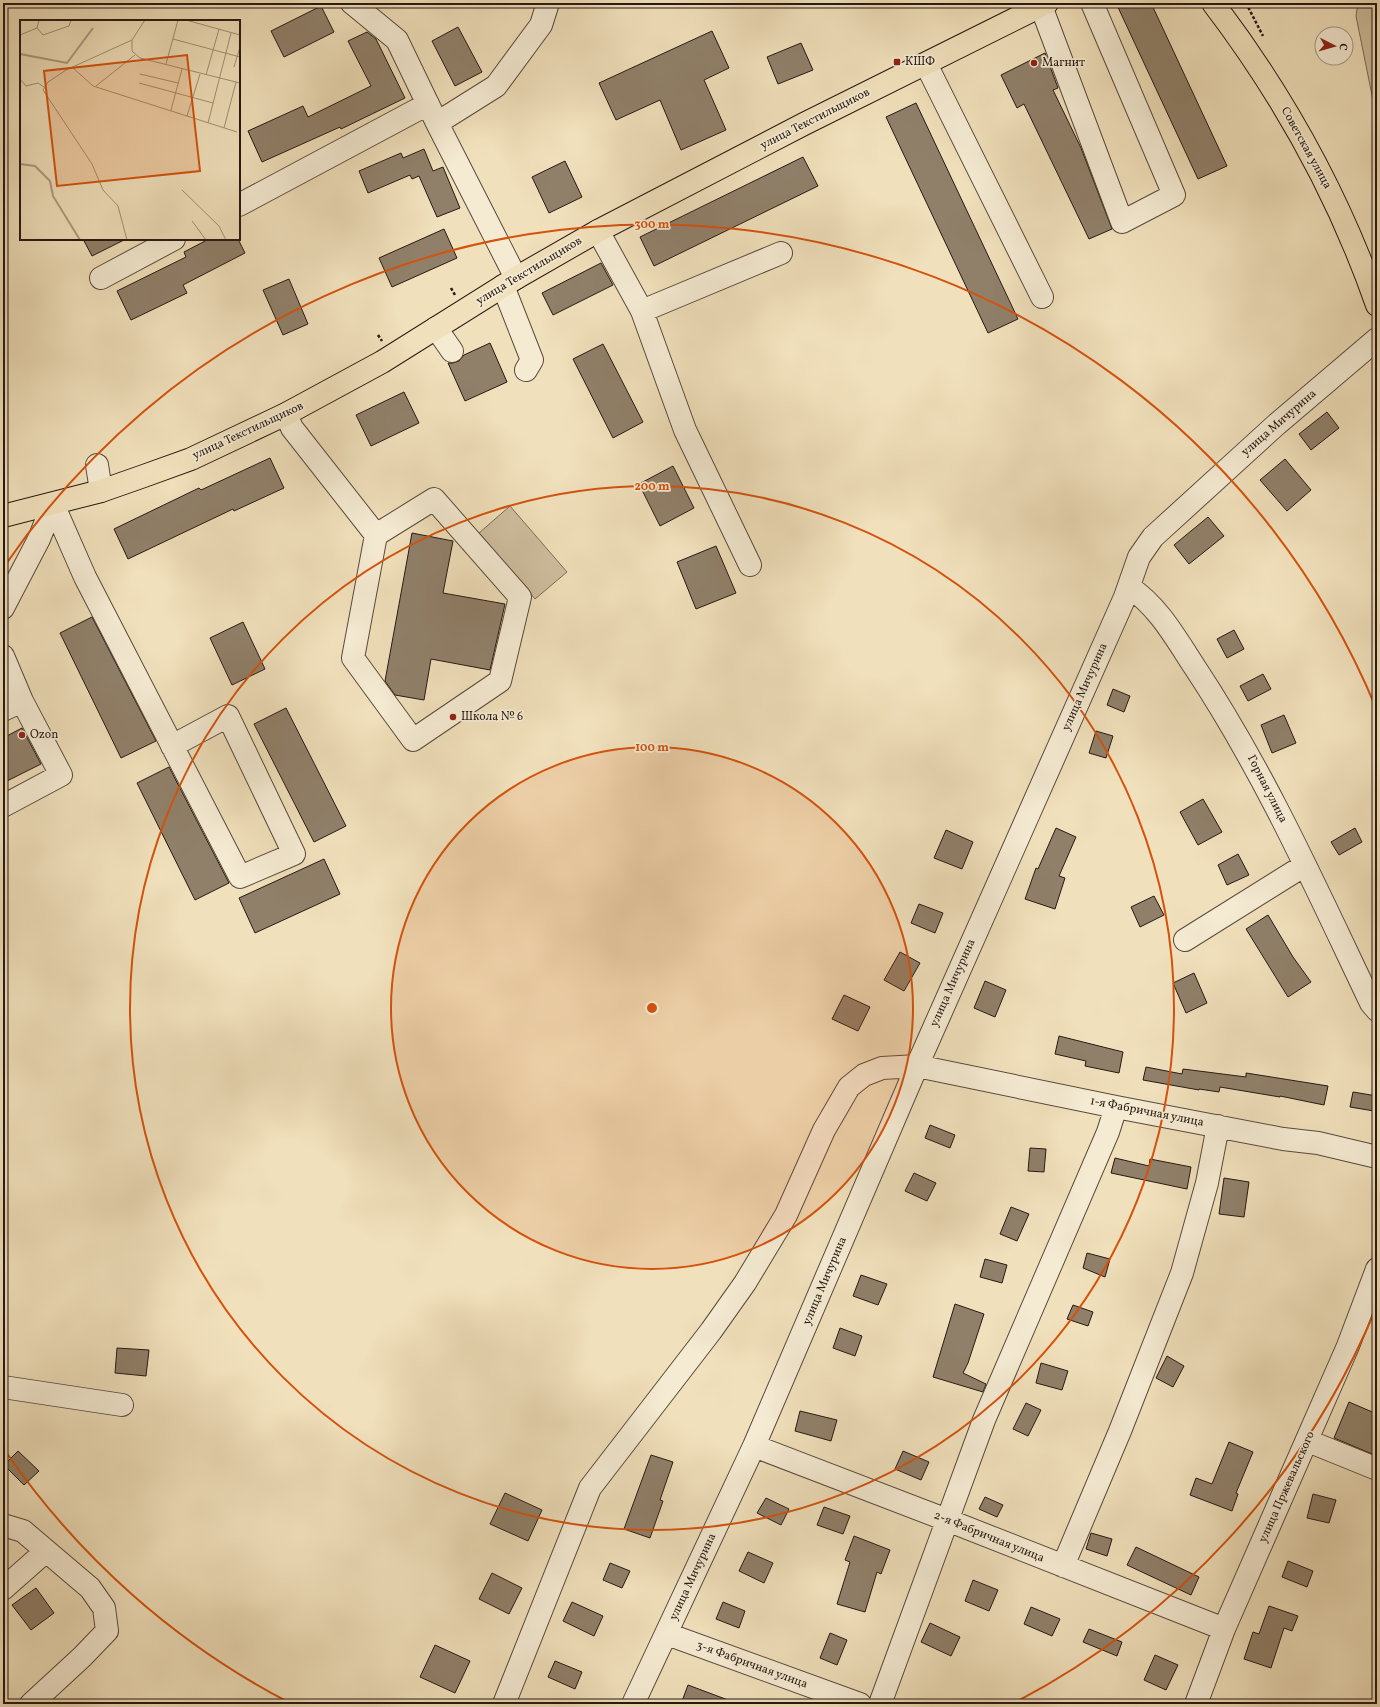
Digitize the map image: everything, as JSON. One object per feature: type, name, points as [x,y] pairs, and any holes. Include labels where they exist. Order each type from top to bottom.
[{"type":"main road","name":"Советская улица","points":[[1214,3],[1262,72],[1316,162],[1357,253],[1377,305]]},
{"type":"main road","name":"улица Текстильщиков","points":[[3,516],[101,491],[191,459],[286,414],[344,384],[509,282],[598,231],[797,128],[1044,5]]},
{"type":"street","points":[[352,3],[397,40],[509,282],[532,360],[526,370]]},
{"type":"street","points":[[240,205],[432,114],[496,86],[541,25],[548,3]]},
{"type":"street","points":[[1044,5],[1122,222],[1174,195],[1092,3]]},
{"type":"street","points":[[926,64],[1042,297]]},
{"type":"street","points":[[598,231],[642,311],[685,430],[750,565]]},
{"type":"street","points":[[101,278],[172,240]]},
{"type":"street","points":[[642,311],[781,253]]},
{"type":"street","points":[[436,328],[452,351]]},
{"type":"street","name":"улица Мичурина","points":[[634,1704],[754,1446],[917,1066],[1130,587],[1139,557],[1153,537],[1277,424],[1377,339]]},
{"type":"street","points":[[286,414],[292,428],[376,535],[353,658],[413,740],[500,681],[520,597],[434,499],[376,535]]},
{"type":"street","points":[[98,465],[101,491]]},
{"type":"street","points":[[3,608],[39,539],[53,504]]},
{"type":"street","points":[[53,504],[85,577],[172,746],[240,877],[294,854],[228,716],[172,746]]},
{"type":"street","name":"Горная улица","points":[[1130,587],[1143,596],[1156,611],[1224,711],[1264,782],[1371,1003],[1377,1010]]},
{"type":"street","points":[[3,656],[12,705],[61,775],[3,806]]},
{"type":"street","points":[[1185,940],[1305,865]]},
{"type":"street","name":"1-я Фабричная улица","points":[[504,1704],[590,1488],[711,1331],[745,1283],[786,1215],[816,1144],[843,1096],[857,1080],[872,1071],[894,1066],[917,1066],[1116,1107],[1283,1139],[1325,1144],[1377,1157]]},
{"type":"street","points":[[880,1704],[972,1451],[996,1390],[1110,1128],[1116,1107]]},
{"type":"street","points":[[1063,1566],[1120,1431],[1182,1273],[1207,1183],[1218,1126]]},
{"type":"street","name":"улица Пржевальского","points":[[1196,1704],[1224,1629],[1308,1440],[1356,1327],[1377,1269]]},
{"type":"street","points":[[3,1387],[122,1405]]},
{"type":"street","points":[[1308,1440],[1377,1469]]},
{"type":"street","name":"2-я Фабричная улица","points":[[754,1446],[948,1520],[1224,1629]]},
{"type":"street","points":[[3,1526],[22,1531],[90,1588],[104,1608],[107,1631],[82,1657],[31,1704]]},
{"type":"street","points":[[3,1590],[46,1551]]},
{"type":"street","name":"3-я Фабричная улица","points":[[667,1634],[860,1704]]},
{"type":"shaded area","points":[[1358,3],[1377,3],[1377,120],[1356,16]]},
{"type":"shaded area","points":[[510,506],[567,572],[535,599],[479,533]]},
{"type":"building","points":[[1116,3],[1151,3],[1227,166],[1198,179]]},
{"type":"building","points":[[321,6],[334,32],[284,57],[271,31]]},
{"type":"building","points":[[458,27],[482,72],[455,86],[432,41]]},
{"type":"building","points":[[712,31],[729,68],[704,80],[726,130],[681,150],[660,100],[616,120],[599,83]]},
{"type":"building","points":[[367,32],[376,39],[405,98],[341,129],[340,127],[262,162],[248,131],[303,106],[308,117],[371,86],[348,41]]},
{"type":"building","points":[[801,43],[813,70],[778,84],[767,57]]},
{"type":"building","points":[[1045,53],[1058,88],[1053,90],[1081,148],[1112,229],[1089,239],[1024,104],[1017,108],[1001,75]]},
{"type":"building","points":[[916,103],[1018,319],[988,333],[886,117]]},
{"type":"building","points":[[424,149],[433,171],[443,167],[460,208],[437,217],[419,176],[412,179],[410,175],[368,193],[359,171],[401,153],[403,158]]},
{"type":"building","points":[[803,157],[818,186],[654,266],[640,237]]},
{"type":"building","points":[[565,161],[582,197],[549,213],[532,177]]},
{"type":"building","points":[[444,229],[457,258],[392,287],[379,258]]},
{"type":"building","points":[[84,240],[124,240],[92,256]]},
{"type":"building","points":[[207,240],[238,240],[245,253],[183,285],[187,293],[131,320],[117,291],[186,257],[184,252]]},
{"type":"building","points":[[601,263],[613,285],[553,315],[542,293]]},
{"type":"building","points":[[289,279],[308,324],[283,335],[263,290]]},
{"type":"building","points":[[490,343],[507,382],[465,401],[448,363],[459,361],[464,355]]},
{"type":"building","points":[[603,344],[643,422],[613,438],[573,359]]},
{"type":"building","points":[[404,392],[419,423],[371,446],[356,415]]},
{"type":"building","points":[[1327,412],[1339,428],[1311,450],[1299,434]]},
{"type":"building","points":[[270,458],[284,488],[234,511],[233,509],[128,559],[114,529],[199,488],[201,490]]},
{"type":"building","points":[[1285,459],[1311,490],[1287,511],[1260,480]]},
{"type":"building","points":[[673,466],[694,508],[660,526],[639,484]]},
{"type":"building","points":[[1208,517],[1224,536],[1189,564],[1174,545]]},
{"type":"building","points":[[412,533],[453,541],[443,593],[505,604],[490,670],[431,659],[424,700],[395,695],[385,681]]},
{"type":"building","points":[[716,546],[736,593],[696,609],[677,562]]},
{"type":"building","points":[[92,617],[156,741],[121,758],[60,633]]},
{"type":"building","points":[[243,622],[265,669],[232,685],[210,638]]},
{"type":"building","points":[[1234,630],[1244,649],[1227,658],[1217,639]]},
{"type":"building","points":[[1263,674],[1271,689],[1248,701],[1240,686]]},
{"type":"building","points":[[1113,689],[1130,696],[1124,712],[1107,705]]},
{"type":"building","points":[[286,708],[346,826],[314,842],[254,724]]},
{"type":"building","points":[[1284,715],[1296,743],[1272,753],[1261,725]]},
{"type":"building","points":[[22,728],[41,764],[3,783],[3,738]]},
{"type":"building","points":[[1096,731],[1113,736],[1106,758],[1089,753]]},
{"type":"building","points":[[169,767],[229,883],[195,900],[137,783]]},
{"type":"building","points":[[1203,799],[1222,832],[1198,845],[1180,812]]},
{"type":"building","points":[[1056,828],[1076,837],[1059,876],[1065,878],[1055,909],[1025,899],[1036,868],[1038,869]]},
{"type":"building","points":[[1355,828],[1362,842],[1339,855],[1331,842]]},
{"type":"building","points":[[946,830],[973,842],[962,869],[934,858]]},
{"type":"building","points":[[1238,854],[1249,875],[1227,885],[1218,865]]},
{"type":"building","points":[[324,859],[340,894],[255,933],[239,898]]},
{"type":"building","points":[[1154,896],[1164,915],[1140,927],[1131,907]]},
{"type":"building","points":[[919,904],[943,913],[935,933],[911,923]]},
{"type":"building","points":[[1268,915],[1293,957],[1311,982],[1288,997],[1246,929]]},
{"type":"building","points":[[900,952],[920,963],[904,991],[884,980]]},
{"type":"building","points":[[1194,973],[1207,1003],[1186,1013],[1173,983]]},
{"type":"building","points":[[985,981],[1006,990],[995,1017],[974,1008]]},
{"type":"building","points":[[844,995],[870,1007],[858,1031],[832,1019]]},
{"type":"building","points":[[1059,1036],[1123,1052],[1119,1073],[1085,1066],[1086,1061],[1055,1054]]},
{"type":"building","points":[[1146,1067],[1182,1074],[1183,1069],[1246,1077],[1246,1073],[1328,1086],[1324,1105],[1280,1096],[1220,1087],[1219,1092],[1143,1080]]},
{"type":"building","points":[[1353,1092],[1377,1096],[1374,1111],[1350,1107]]},
{"type":"building","points":[[930,1125],[955,1135],[950,1148],[925,1138]]},
{"type":"building","points":[[1030,1148],[1046,1149],[1044,1172],[1028,1171]]},
{"type":"building","points":[[1115,1158],[1149,1166],[1150,1159],[1191,1167],[1187,1189],[1111,1173]]},
{"type":"building","points":[[914,1173],[936,1183],[927,1201],[905,1191]]},
{"type":"building","points":[[1224,1178],[1249,1182],[1244,1217],[1219,1214]]},
{"type":"building","points":[[1011,1207],[1029,1214],[1017,1241],[1000,1234]]},
{"type":"building","points":[[1087,1253],[1110,1259],[1105,1277],[1083,1268]]},
{"type":"building","points":[[985,1259],[1007,1265],[1002,1283],[980,1277]]},
{"type":"building","points":[[861,1275],[887,1284],[878,1305],[853,1296]]},
{"type":"building","points":[[955,1304],[984,1314],[968,1363],[963,1373],[986,1384],[983,1392],[933,1377]]},
{"type":"building","points":[[1073,1305],[1093,1312],[1088,1326],[1067,1319]]},
{"type":"building","points":[[840,1328],[862,1336],[855,1356],[833,1348]]},
{"type":"building","points":[[117,1348],[149,1350],[146,1376],[115,1373]]},
{"type":"building","points":[[1167,1356],[1184,1366],[1173,1387],[1156,1378]]},
{"type":"building","points":[[1041,1363],[1068,1371],[1062,1390],[1036,1383]]},
{"type":"building","points":[[1349,1402],[1377,1414],[1377,1456],[1334,1438]]},
{"type":"building","points":[[1026,1403],[1041,1410],[1028,1436],[1013,1429]]},
{"type":"building","points":[[800,1411],[837,1420],[831,1441],[795,1431]]},
{"type":"building","points":[[1229,1442],[1253,1452],[1236,1493],[1238,1494],[1232,1511],[1190,1495],[1196,1478],[1212,1484]]},
{"type":"building","points":[[18,1451],[39,1471],[24,1485],[4,1465]]},
{"type":"building","points":[[903,1451],[929,1462],[921,1480],[895,1469]]},
{"type":"building","points":[[651,1455],[673,1462],[660,1500],[663,1501],[650,1538],[624,1529]]},
{"type":"building","points":[[505,1493],[542,1510],[528,1541],[490,1524]]},
{"type":"building","points":[[1313,1494],[1336,1500],[1329,1523],[1307,1518]]},
{"type":"building","points":[[985,1497],[1003,1505],[997,1517],[979,1509]]},
{"type":"building","points":[[766,1498],[789,1509],[781,1525],[757,1513]]},
{"type":"building","points":[[824,1507],[850,1516],[843,1534],[817,1525]]},
{"type":"building","points":[[1091,1533],[1112,1539],[1107,1556],[1086,1549]]},
{"type":"building","points":[[854,1536],[890,1550],[881,1574],[877,1572],[865,1612],[837,1604],[850,1562],[845,1560]]},
{"type":"building","points":[[1136,1547],[1199,1577],[1191,1595],[1127,1565]]},
{"type":"building","points":[[748,1552],[773,1563],[764,1583],[739,1571]]},
{"type":"building","points":[[1288,1561],[1313,1571],[1307,1587],[1282,1577]]},
{"type":"building","points":[[610,1563],[630,1571],[622,1588],[603,1580]]},
{"type":"building","points":[[492,1573],[522,1588],[509,1614],[479,1599]]},
{"type":"building","points":[[973,1580],[998,1590],[989,1611],[965,1601]]},
{"type":"building","points":[[36,1588],[54,1613],[31,1630],[12,1605]]},
{"type":"building","points":[[572,1602],[603,1616],[594,1636],[563,1621]]},
{"type":"building","points":[[723,1602],[745,1611],[739,1628],[716,1619]]},
{"type":"building","points":[[1269,1606],[1298,1616],[1292,1631],[1284,1628],[1271,1668],[1244,1659],[1253,1632],[1259,1634]]},
{"type":"building","points":[[1031,1607],[1060,1619],[1052,1636],[1024,1624]]},
{"type":"building","points":[[930,1623],[960,1637],[951,1656],[921,1642]]},
{"type":"building","points":[[1089,1629],[1122,1642],[1117,1656],[1083,1642]]},
{"type":"building","points":[[830,1633],[847,1640],[837,1665],[820,1658]]},
{"type":"building","points":[[435,1645],[470,1661],[455,1693],[420,1677]]},
{"type":"building","points":[[1155,1655],[1178,1665],[1166,1690],[1144,1680]]},
{"type":"building","points":[[555,1661],[582,1672],[575,1689],[548,1677]]},
{"type":"building","points":[[688,1685],[736,1703],[681,1704]]},
{"type":"place","name":"КШФ","points":[[897,62]]},
{"type":"place","name":"Магнит","points":[[1034,63]]},
{"type":"place","name":"Школа № 6","points":[[453,717]]},
{"type":"place","name":"Ozon","points":[[22,735]]}]
